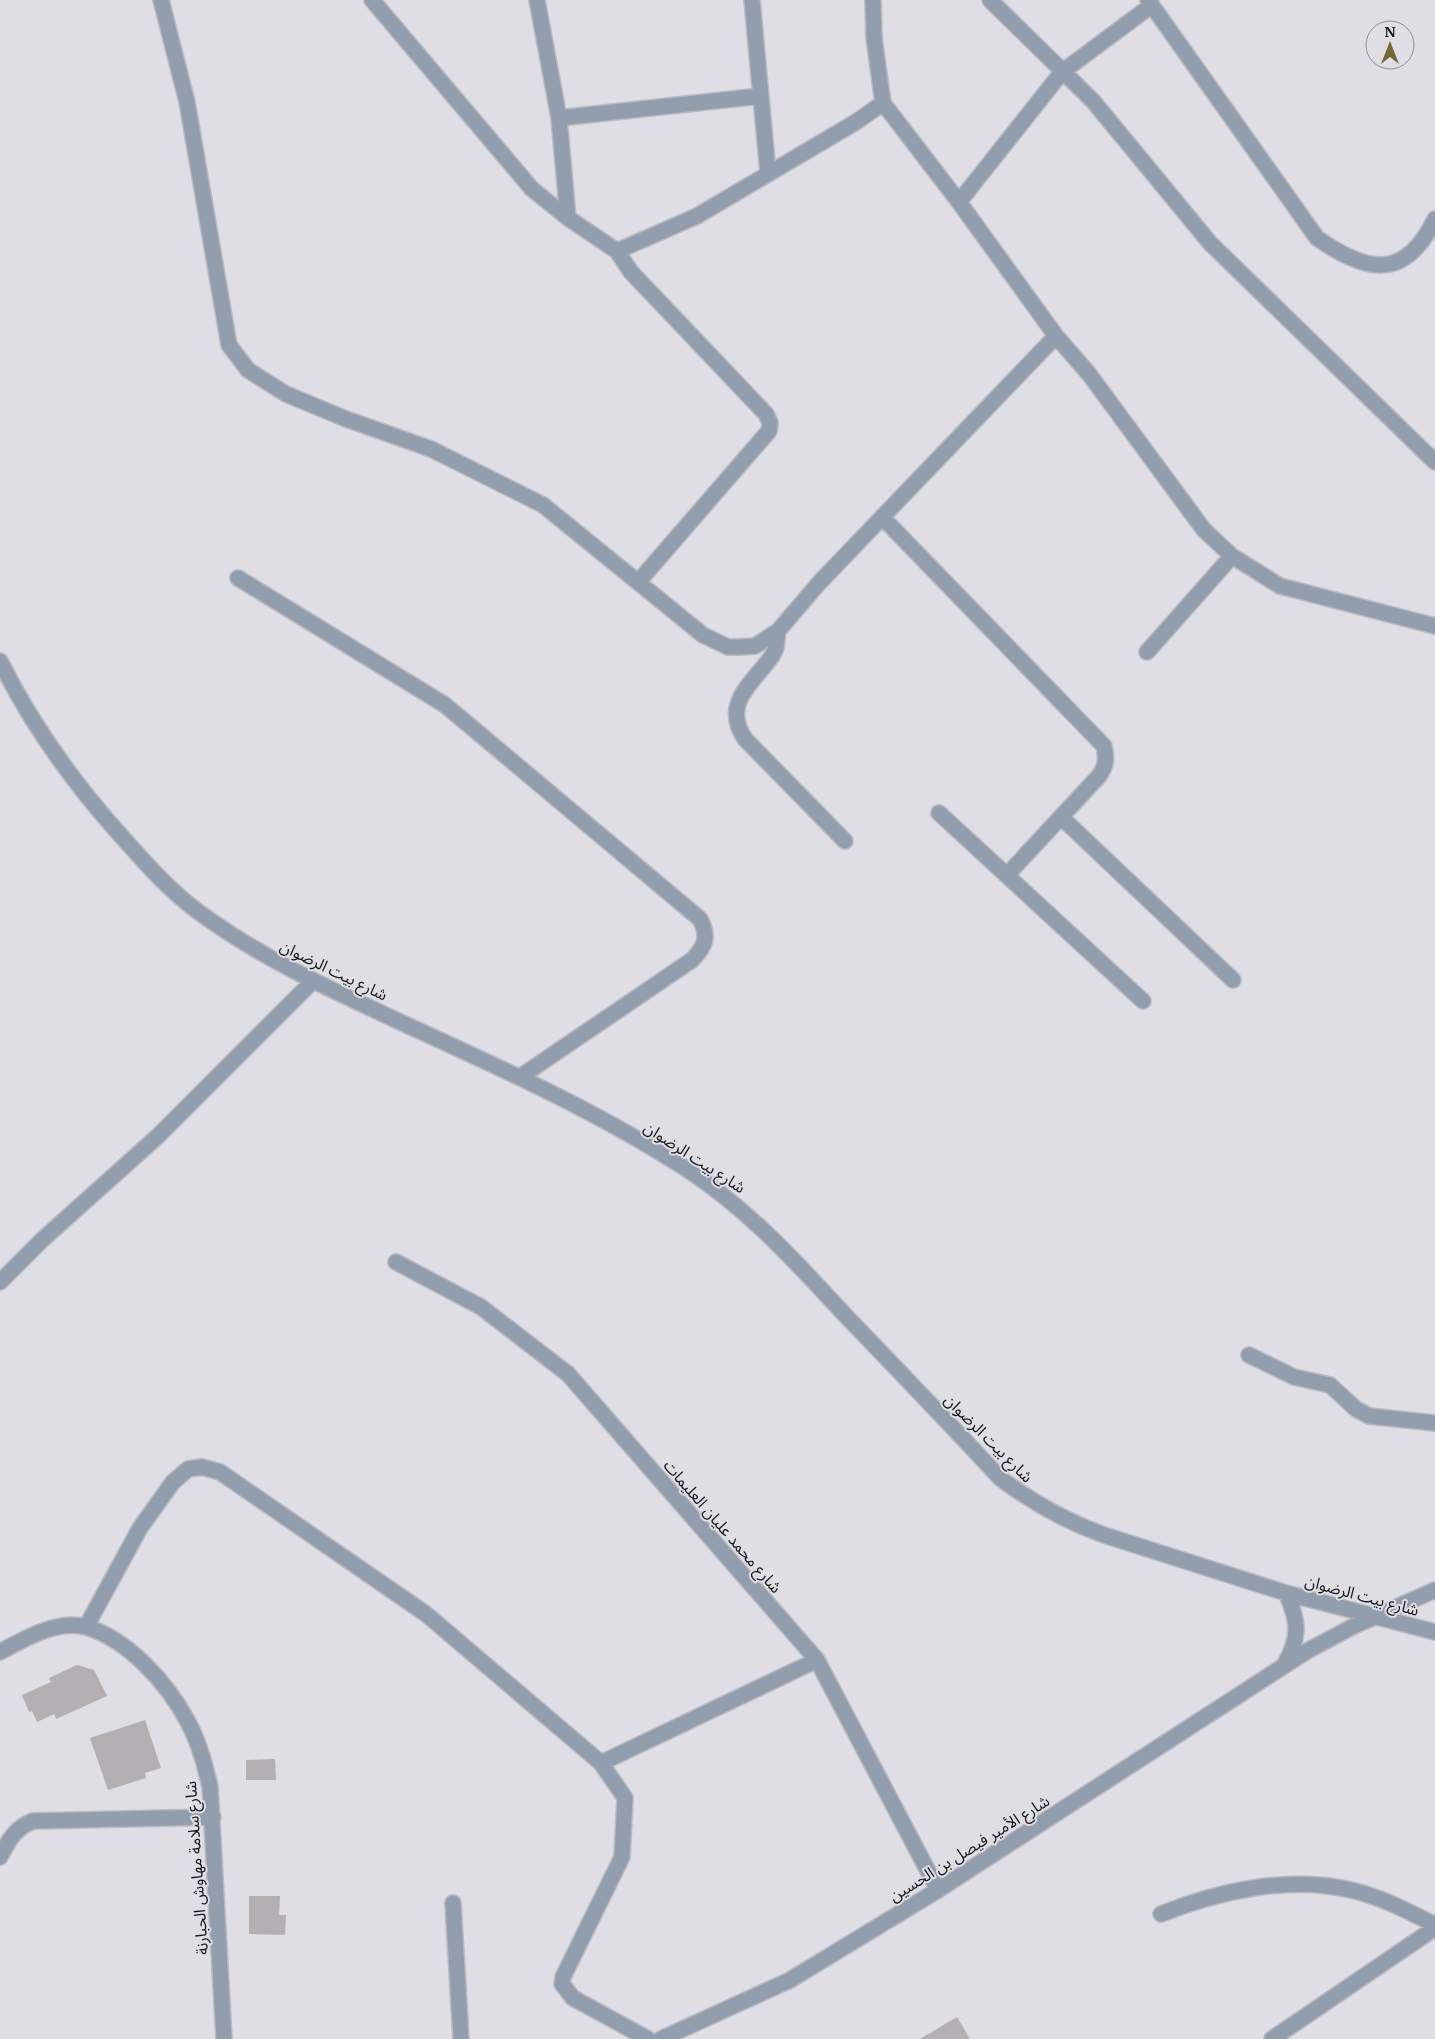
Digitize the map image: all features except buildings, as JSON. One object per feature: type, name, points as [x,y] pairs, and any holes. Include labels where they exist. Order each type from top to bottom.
[{"type":"street","points":[[161,0],[187,102],[229,345],[248,370],[286,394],[346,419],[431,449],[543,505],[704,635],[728,647],[755,646],[778,631],[819,583],[1056,336]]},
{"type":"street","points":[[372,0],[532,189],[568,218],[617,251],[631,272],[766,414],[770,423],[769,431],[639,581]]},
{"type":"street","points":[[537,0],[559,118],[568,218]]},
{"type":"street","points":[[752,0],[768,173]]},
{"type":"street","points":[[873,0],[874,38],[883,103],[959,202],[1056,336],[1089,374],[1204,530],[1232,556],[1280,586],[1435,626]]},
{"type":"street","points":[[990,0],[1093,101],[1210,243],[1435,462]]},
{"type":"street","points":[[959,202],[1062,72],[1150,3],[1317,238],[1338,251],[1376,266],[1395,263],[1408,258],[1427,235],[1435,220]]},
{"type":"street","points":[[559,118],[760,96]]},
{"type":"street","points":[[617,251],[697,216],[856,122],[883,103]]},
{"type":"street","points":[[882,517],[1104,746],[1107,757],[1105,767],[1007,875]]},
{"type":"street","points":[[1147,652],[1232,556]]},
{"type":"street","points":[[238,578],[445,705],[700,919],[705,929],[707,940],[702,950],[692,960],[520,1077]]},
{"type":"street","points":[[778,631],[776,648],[772,656],[739,699],[737,723],[745,740],[845,841]]},
{"type":"street","name":"شارع بيت الرضوان","points":[[0,661],[22,705],[60,762],[100,812],[168,887],[228,932],[313,981],[520,1077],[615,1127],[683,1167],[728,1198],[778,1244],[1000,1478],[1026,1498],[1074,1524],[1286,1593],[1435,1632]]},
{"type":"street","points":[[940,813],[1143,1000]]},
{"type":"street","points":[[1060,817],[1234,980]]},
{"type":"street","points":[[0,1282],[42,1240],[158,1136],[313,981]]},
{"type":"street","name":"شارع محمد عليان العليمات","points":[[396,1262],[481,1307],[568,1374],[817,1660],[938,1890]]},
{"type":"street","points":[[1249,1355],[1294,1377],[1330,1385],[1356,1409],[1368,1416],[1435,1423]]},
{"type":"street","points":[[86,1627],[140,1528],[173,1482],[188,1469],[202,1467],[220,1472],[426,1614],[602,1763],[626,1798],[622,1857],[563,1976],[562,1984],[573,1998],[648,2039]]},
{"type":"street","name":"شارع الأمير فيصل بن الحسين","points":[[661,2039],[790,1980],[938,1890],[1330,1638],[1435,1590]]},
{"type":"street","points":[[1284,1666],[1294,1648],[1297,1630],[1294,1610],[1286,1593]]},
{"type":"street","name":"شارع سلامة مهاوش الحبارنة","points":[[0,1652],[44,1631],[61,1627],[86,1627],[115,1641],[146,1667],[177,1703],[188,1722],[205,1764],[210,1787],[224,2039]]},
{"type":"street","points":[[602,1763],[817,1660]]},
{"type":"street","points":[[0,1857],[10,1838],[21,1826],[33,1821],[213,1817]]},
{"type":"street","points":[[1161,1914],[1229,1892],[1311,1885],[1350,1890],[1373,1896],[1435,1926],[1272,2039]]},
{"type":"street","points":[[452,1903],[461,2039]]}]
